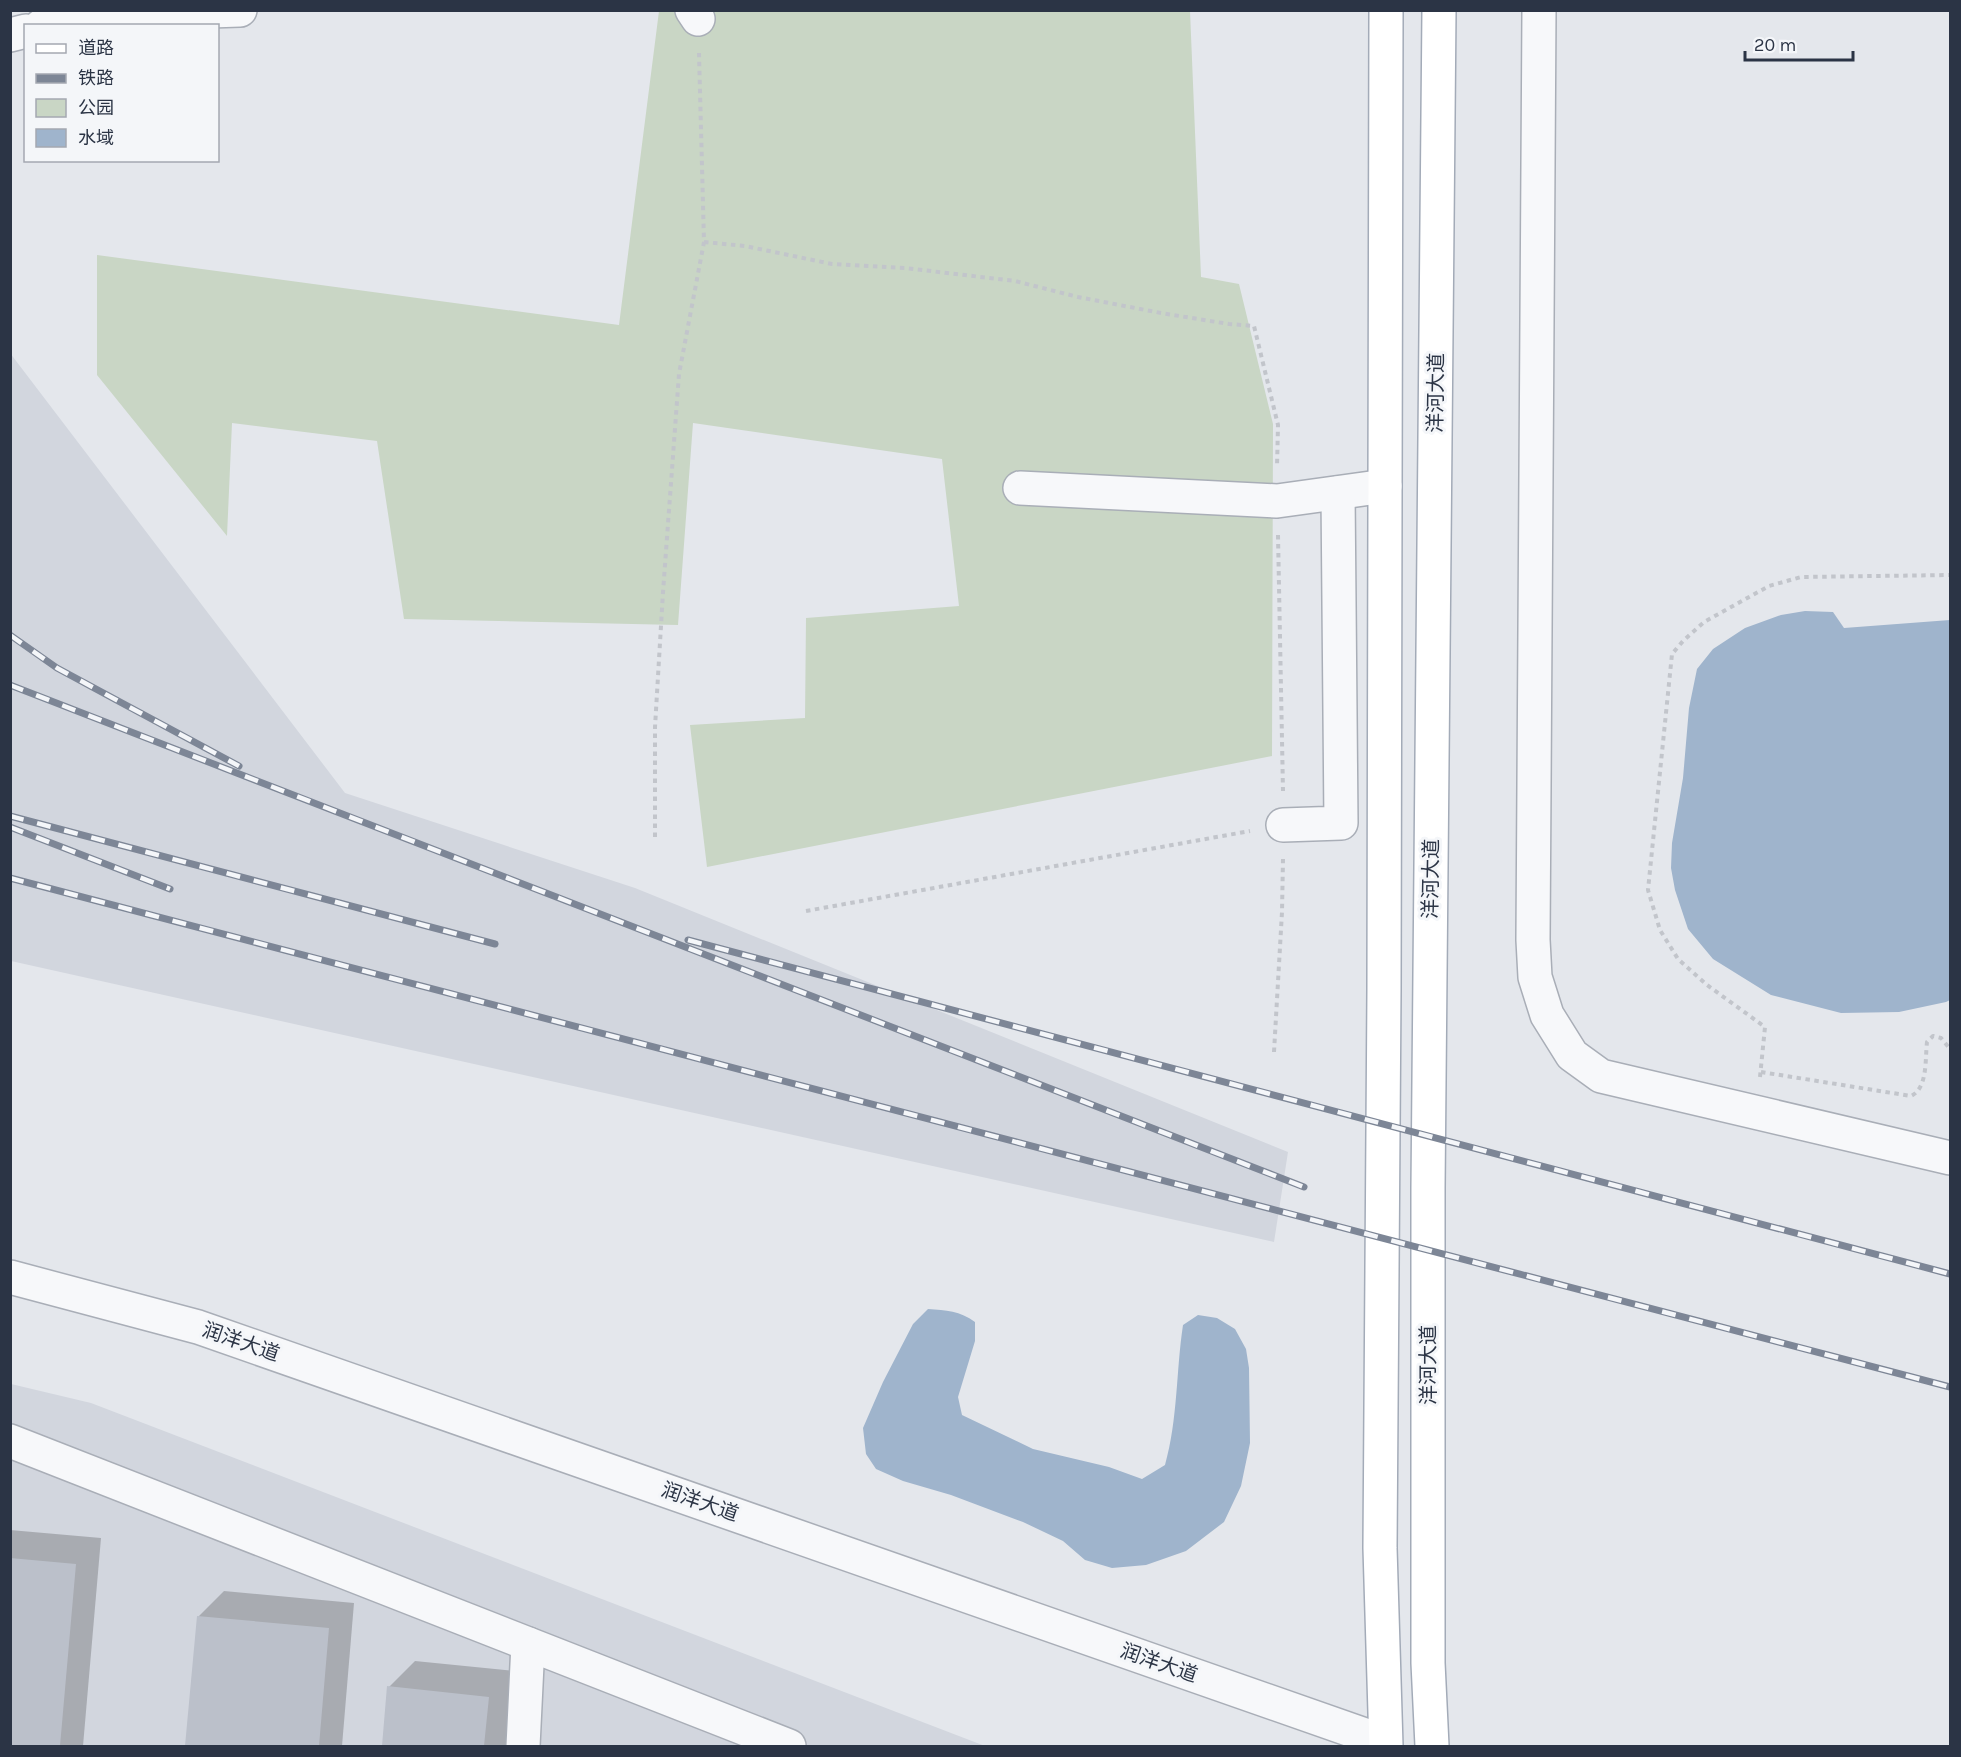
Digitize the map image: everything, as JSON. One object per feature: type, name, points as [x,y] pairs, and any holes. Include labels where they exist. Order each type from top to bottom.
[{"type":"main road","points":[[1385,1744],[1380,1536],[1386,10]]},
{"type":"main road","name":"洋河大道","points":[[1432,1746],[1428,1663],[1428,1188],[1439,10]]},
{"type":"street","points":[[1539,10],[1533,928],[1535,977],[1547,1015],[1572,1055],[1601,1076],[1950,1158]]},
{"type":"street","points":[[46,24],[121,14],[225,11]]},
{"type":"street","points":[[1020,488],[1277,501],[1385,486]]},
{"type":"street","points":[[1283,825],[1341,823],[1338,493]]},
{"type":"street","name":"润洋大道","points":[[10,1277],[198,1327],[1385,1744]]},
{"type":"street","points":[[10,1440],[789,1746]]},
{"type":"street","points":[[523,1746],[528,1644]]},
{"type":"path","points":[[655,837],[655,727],[678,374],[704,242],[695,15]]},
{"type":"path","points":[[1756,1112],[1765,1027],[1707,985],[1678,959],[1660,930],[1648,890],[1672,654],[1683,640],[1704,622],[1769,586],[1801,577],[1950,575]]},
{"type":"path","points":[[806,911],[1283,825]]},
{"type":"path","points":[[1761,1072],[1911,1096],[1918,1092],[1922,1084],[1927,1042],[1933,1036],[1941,1038],[1950,1049]]},
{"type":"shaded area","points":[[10,353],[345,793],[635,888],[1288,1152],[1274,1242],[11,961]]},
{"type":"shaded area","points":[[11,1384],[91,1403],[985,1746],[11,1746]]},
{"type":"green space","points":[[659,11],[1190,11],[1201,277],[1239,284],[1273,424],[1272,756],[707,867],[690,725],[805,718],[806,618],[959,606],[942,459],[693,423],[678,625],[404,619],[377,441],[232,423],[227,536],[97,375],[97,255],[619,325]]},
{"type":"water","points":[[1805,611],[1833,612],[1844,628],[1950,620],[1950,1000],[1946,1002],[1899,1012],[1841,1013],[1771,995],[1713,959],[1688,929],[1675,890],[1671,868],[1672,843],[1683,778],[1689,708],[1697,669],[1713,649],[1745,628],[1781,615]]},
{"type":"water","points":[[928,1309],[964,1315],[975,1322],[975,1341],[958,1397],[962,1415],[1033,1449],[1109,1467],[1142,1479],[1165,1465],[1175,1413],[1183,1325],[1198,1315],[1217,1318],[1235,1329],[1246,1349],[1249,1368],[1250,1443],[1241,1486],[1224,1522],[1186,1551],[1146,1565],[1112,1568],[1085,1560],[1063,1541],[1023,1522],[951,1495],[903,1481],[876,1469],[866,1454],[863,1428],[883,1382],[913,1324]]},
{"type":"building","points":[[10,1558],[76,1564],[60,1746],[10,1746]]},
{"type":"building","points":[[197,1616],[329,1628],[319,1746],[185,1746]]},
{"type":"building","points":[[387,1686],[489,1697],[484,1746],[382,1746]]},
{"type":"railway","points":[[10,635],[57,668],[239,766]]},
{"type":"railway","points":[[10,685],[1304,1187]]},
{"type":"railway","points":[[10,816],[495,944]]},
{"type":"railway","points":[[10,827],[170,889]]},
{"type":"railway","points":[[10,878],[1950,1387]]},
{"type":"railway","points":[[688,940],[1950,1274]]}]
